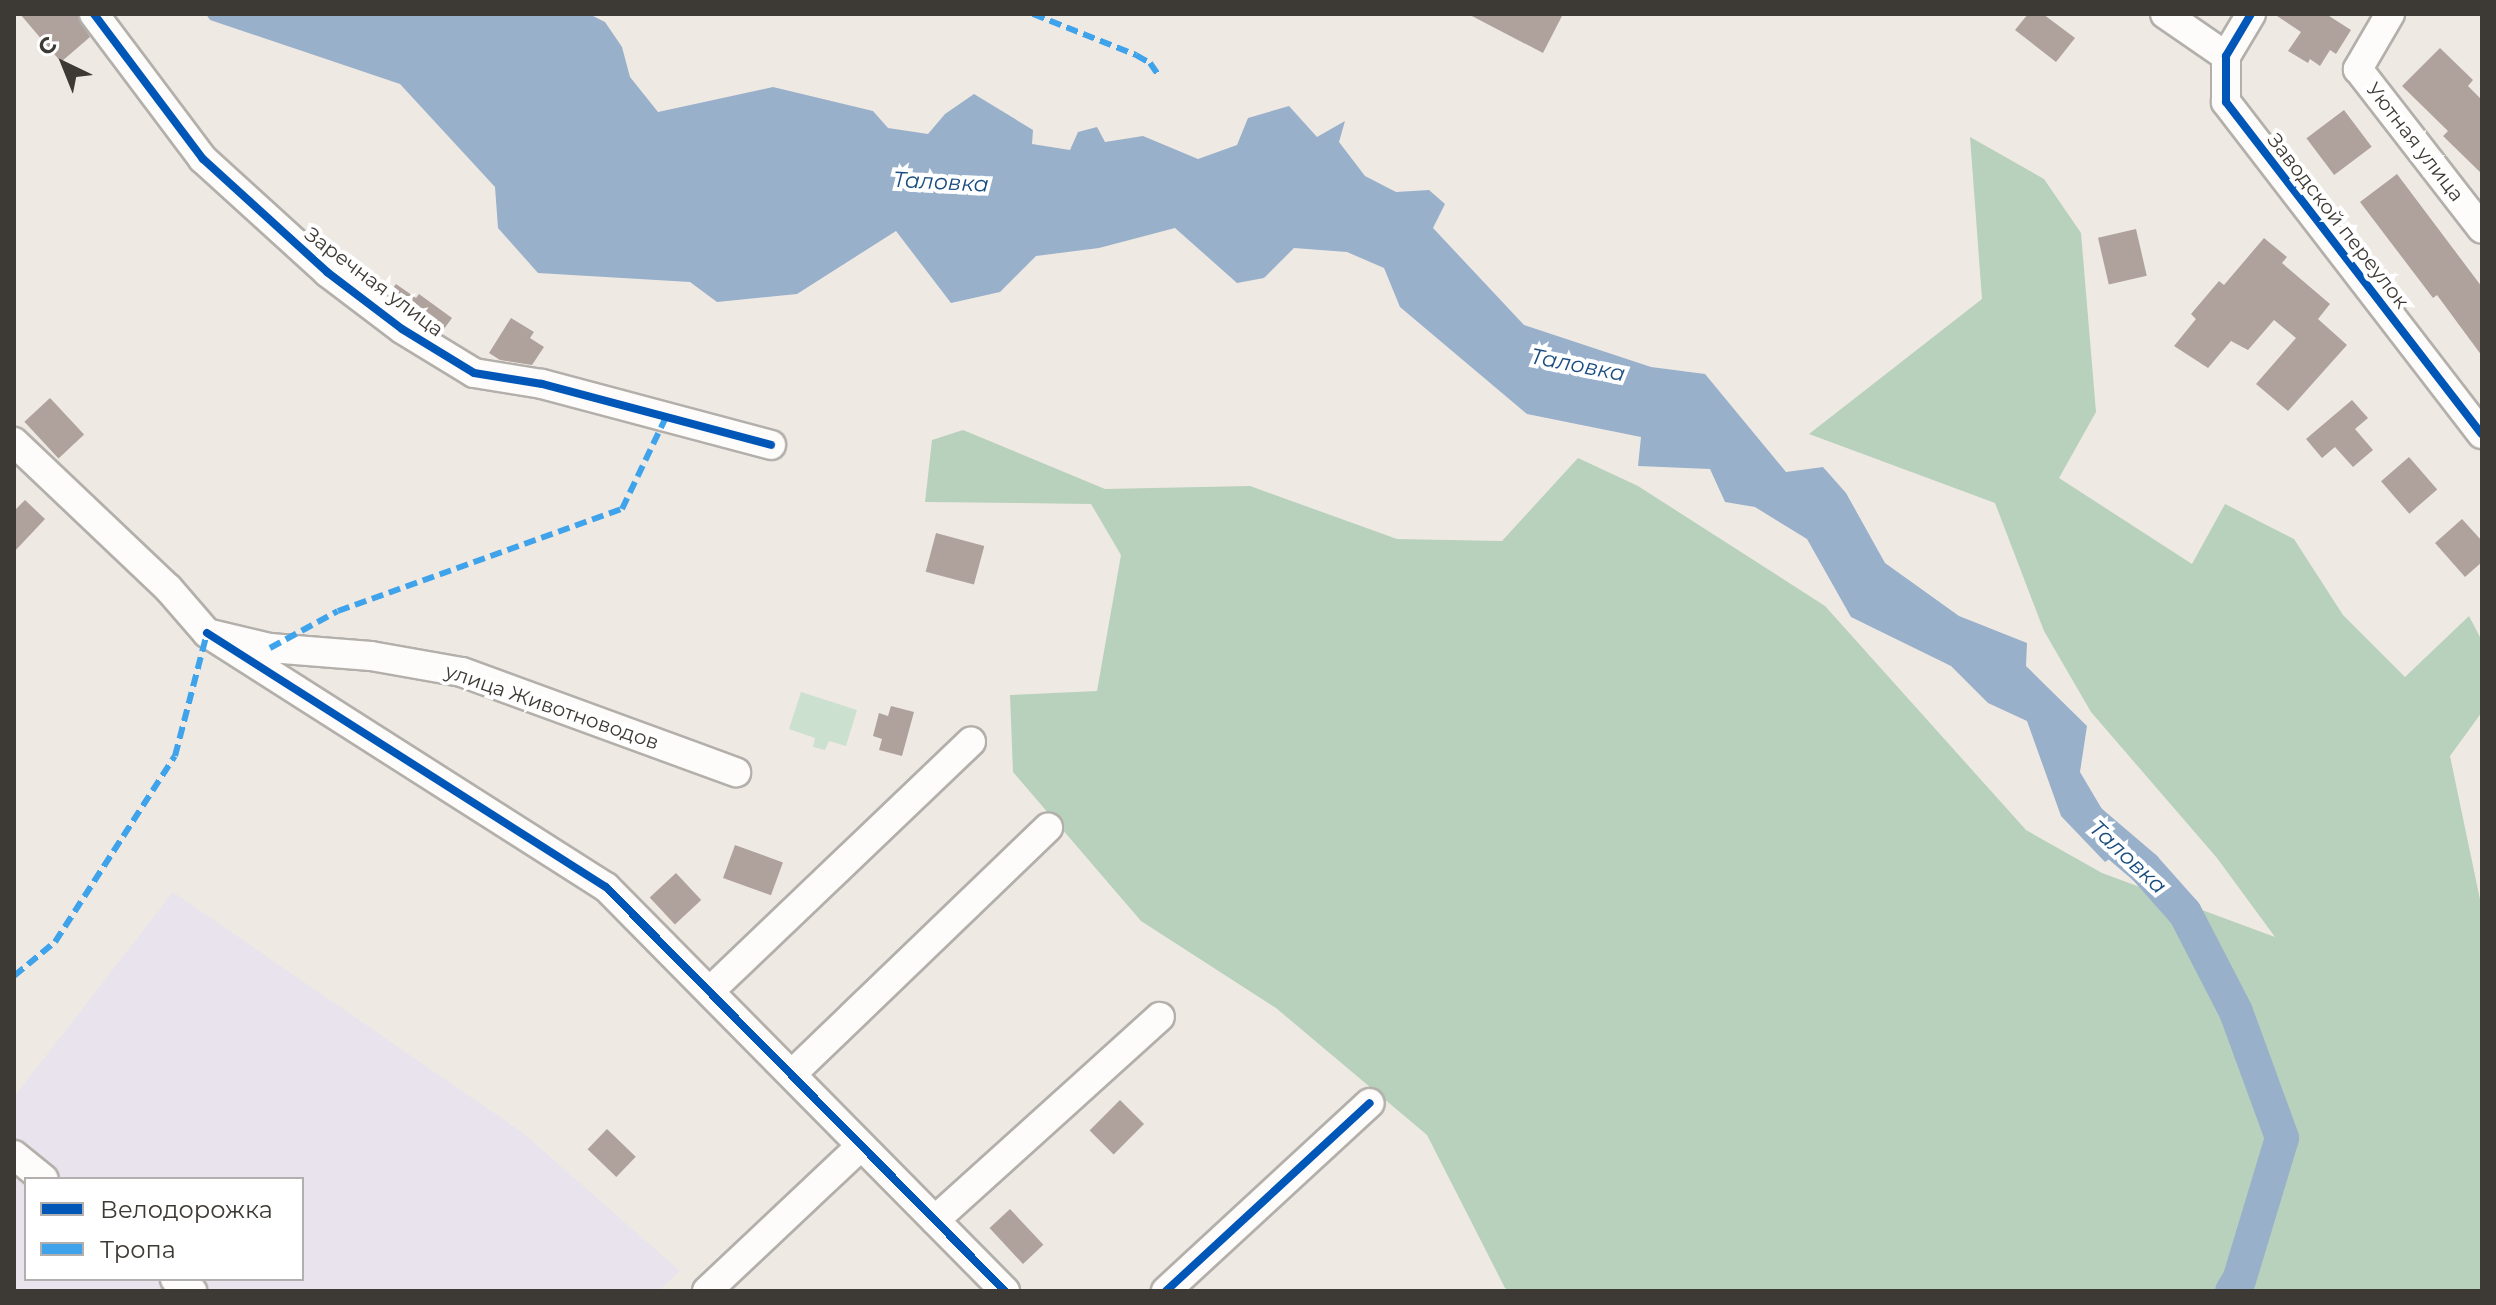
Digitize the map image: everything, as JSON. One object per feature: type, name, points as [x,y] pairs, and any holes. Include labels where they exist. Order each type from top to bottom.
[{"type":"street","name":"Заречная улица","points":[[94,14],[203,159],[327,272],[402,329],[474,373],[542,384],[771,445]]},
{"type":"street","points":[[2165,14],[2226,56],[2251,14]]},
{"type":"street","name":"Уютная улица","points":[[2390,14],[2358,69],[2482,229]]},
{"type":"street","name":"Заводской переулок","points":[[2226,56],[2226,102],[2482,434]]},
{"type":"street","points":[[14,442],[168,588],[207,633],[606,887],[1005,1291]]},
{"type":"street","name":"улица Животноводов","points":[[207,633],[270,648],[371,656],[462,672],[736,772]]},
{"type":"street","points":[[710,991],[971,742]]},
{"type":"street","points":[[793,1073],[1048,828]]},
{"type":"street","points":[[935,1220],[1160,1017]]},
{"type":"street","points":[[1166,1291],[1370,1103]]},
{"type":"street","points":[[707,1291],[860,1147]]},
{"type":"street","points":[[14,1155],[42,1177]]},
{"type":"shaded area","points":[[173,892],[523,1133],[680,1271],[658,1291],[14,1291],[14,1097]]},
{"type":"green space","points":[[1970,137],[2044,179],[2081,233],[2096,412],[2059,478],[2192,564],[2225,504],[2294,539],[2343,615],[2405,677],[2469,616],[2482,641],[2482,712],[2450,756],[2482,909],[2482,1291],[1510,1291],[1505,1288],[1427,1135],[1276,1008],[1141,921],[1013,772],[1010,695],[1097,691],[1121,555],[1091,504],[925,502],[932,440],[963,430],[1105,489],[1250,486],[1397,539],[1502,541],[1578,458],[1638,486],[1825,606],[2026,830],[2102,873],[2275,937],[2217,858],[2091,712],[2044,631],[1995,503],[1809,434],[1982,299]]},
{"type":"green space","points":[[801,692],[857,710],[846,746],[829,741],[825,750],[813,747],[815,738],[789,729]]},
{"type":"water","points":[[206,14],[589,14],[605,22],[622,47],[630,77],[658,112],[773,87],[873,111],[888,128],[928,134],[945,114],[974,94],[1033,130],[1032,144],[1070,150],[1078,132],[1097,127],[1105,142],[1143,136],[1198,159],[1237,145],[1248,118],[1289,106],[1317,137],[1345,121],[1339,142],[1365,176],[1396,192],[1429,190],[1445,204],[1433,228],[1524,325],[1651,367],[1705,374],[1786,472],[1823,467],[1846,493],[1885,563],[1959,616],[2027,643],[2026,666],[2087,726],[2080,772],[2125,848],[2105,862],[2061,816],[2027,721],[1988,703],[1951,666],[1851,617],[1807,539],[1755,507],[1725,502],[1710,469],[1638,466],[1641,437],[1527,414],[1400,307],[1384,268],[1347,252],[1294,248],[1264,278],[1237,283],[1175,228],[1099,248],[1036,256],[1000,292],[951,303],[896,231],[797,294],[717,302],[690,282],[538,273],[498,228],[495,187],[400,84],[210,20]]},
{"type":"building","points":[[20,14],[77,14],[90,37],[61,62]]},
{"type":"building","points":[[1468,14],[1563,14],[1543,53]]},
{"type":"building","points":[[2028,14],[2043,14],[2075,38],[2056,62],[2015,30]]},
{"type":"building","points":[[2274,14],[2326,14],[2351,30],[2336,54],[2330,50],[2320,66],[2288,51],[2301,32]]},
{"type":"building","points":[[2440,48],[2473,80],[2468,86],[2482,100],[2482,174],[2443,136],[2448,131],[2402,86]]},
{"type":"building","points":[[2344,110],[2372,147],[2334,175],[2306,138]]},
{"type":"building","points":[[2397,174],[2482,287],[2482,356],[2437,295],[2433,298],[2360,202]]},
{"type":"building","points":[[2136,229],[2147,276],[2109,285],[2098,238]]},
{"type":"building","points":[[2264,238],[2287,257],[2282,263],[2330,304],[2318,319],[2347,345],[2288,411],[2256,384],[2296,338],[2274,320],[2248,350],[2231,341],[2208,368],[2174,346],[2196,319],[2191,314],[2219,281],[2224,285]]},
{"type":"building","points":[[396,284],[416,298],[419,294],[452,318],[441,333],[387,296]]},
{"type":"building","points":[[511,318],[534,332],[530,338],[544,347],[532,365],[500,360],[489,353]]},
{"type":"building","points":[[50,398],[84,435],[59,458],[24,422]]},
{"type":"building","points":[[2352,400],[2368,418],[2355,429],[2373,450],[2353,467],[2335,447],[2322,458],[2306,439]]},
{"type":"building","points":[[2409,457],[2437,489],[2409,514],[2381,481]]},
{"type":"building","points":[[25,500],[45,519],[14,552],[14,511]]},
{"type":"building","points":[[2462,519],[2482,541],[2482,562],[2465,577],[2435,543]]},
{"type":"building","points":[[936,533],[984,546],[974,585],[926,572]]},
{"type":"building","points":[[891,706],[914,712],[902,756],[879,750],[882,739],[873,736],[879,713],[888,716]]},
{"type":"building","points":[[735,845],[783,862],[771,895],[723,878]]},
{"type":"building","points":[[676,873],[701,900],[675,925],[650,898]]},
{"type":"building","points":[[1120,1100],[1144,1124],[1114,1154],[1090,1130]]},
{"type":"building","points":[[607,1129],[636,1157],[616,1177],[588,1149]]},
{"type":"building","points":[[1010,1209],[1043,1245],[1023,1264],[990,1228]]},
{"type":"waterway","name":"Таловка","points":[[2090,821],[2145,868],[2185,913],[2236,1012],[2282,1138],[2239,1280],[2232,1291]]},
{"type":"marked path","points":[[1033,14],[1136,55],[1150,63],[1159,76]]},
{"type":"marked path","points":[[270,648],[338,611],[622,509],[666,417]]},
{"type":"marked path","points":[[14,976],[55,942],[175,756],[207,633]]},
{"type":"cycle path","points":[[94,14],[203,159],[327,272],[402,329],[474,373],[542,384],[771,445]]},
{"type":"cycle path","points":[[2251,14],[2226,56],[2226,102],[2482,434]]},
{"type":"cycle path","points":[[207,633],[606,887],[1005,1291]]},
{"type":"cycle path","points":[[1166,1291],[1370,1103]]}]
